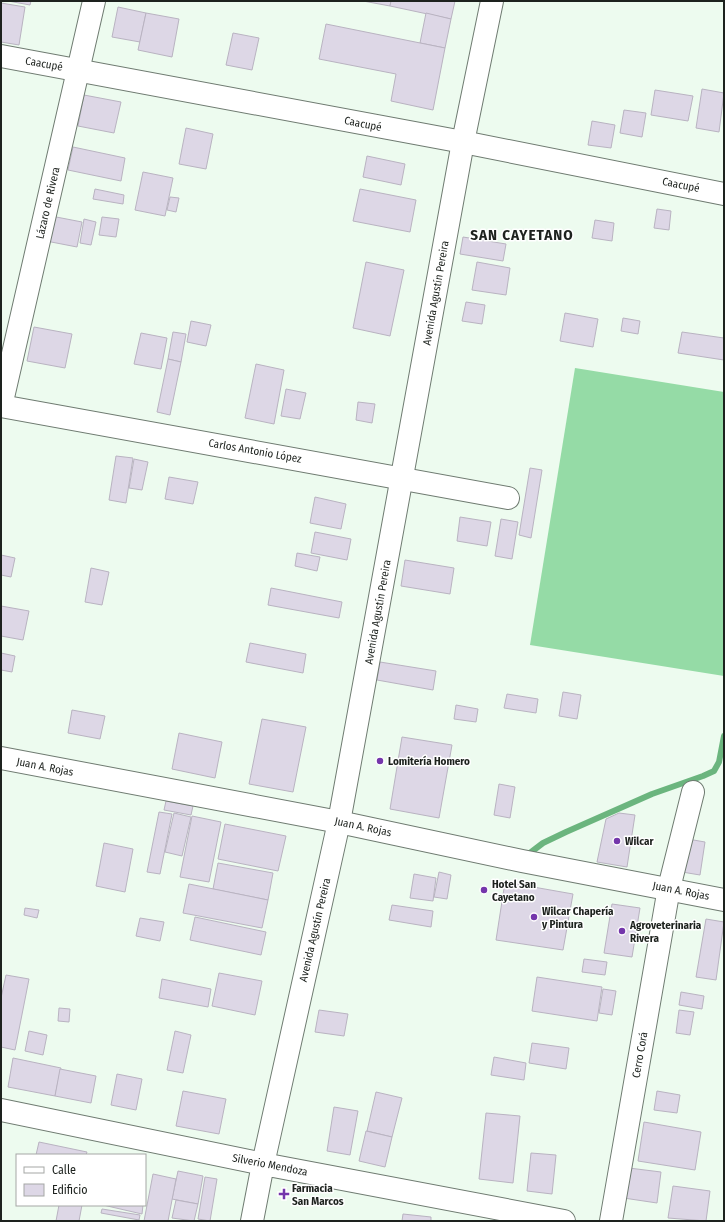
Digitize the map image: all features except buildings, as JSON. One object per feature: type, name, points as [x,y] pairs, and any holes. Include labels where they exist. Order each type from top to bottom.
[{"type":"main road","name":"Lázaro de Rivera","points":[[1,406],[94,1]]},
{"type":"main road","name":"Avenida Agustín Pereira","points":[[252,1221],[263,1164],[339,822],[463,142],[492,1]]},
{"type":"main road","name":"Caacupé","points":[[1,56],[463,142],[724,194]]},
{"type":"main road","name":"Carlos Antonio López","points":[[1,406],[508,498]]},
{"type":"main road","name":"Juan A. Rojas","points":[[1,758],[339,822],[522,861],[669,888],[724,900]]},
{"type":"main road","name":"Cerro Corá","points":[[611,1221],[669,888],[693,792]]},
{"type":"main road","name":"Silverio Mendoza","points":[[1,1110],[263,1164],[564,1221]]},
{"type":"green space","points":[[575,368],[724,392],[724,676],[530,645]]},
{"type":"waterway","points":[[526,856],[543,843],[566,832],[652,794],[714,771],[719,762],[724,736]]},
{"type":"place","name":"Lomitería Homero","points":[[380,761]]},
{"type":"place","name":"Wilcar","points":[[617,841]]},
{"type":"place","name":"Hotel San Cayetano","points":[[484,890]]},
{"type":"place","name":"Wilcar Chapería y Pintura","points":[[534,917]]},
{"type":"place","name":"Agroveterinaria Rivera","points":[[622,931]]},
{"type":"place","name":"Farmacia San Marcos","points":[[284,1194]]},
{"type":"district","name":"SAN CAYETANO","points":[[522,235]]}]
